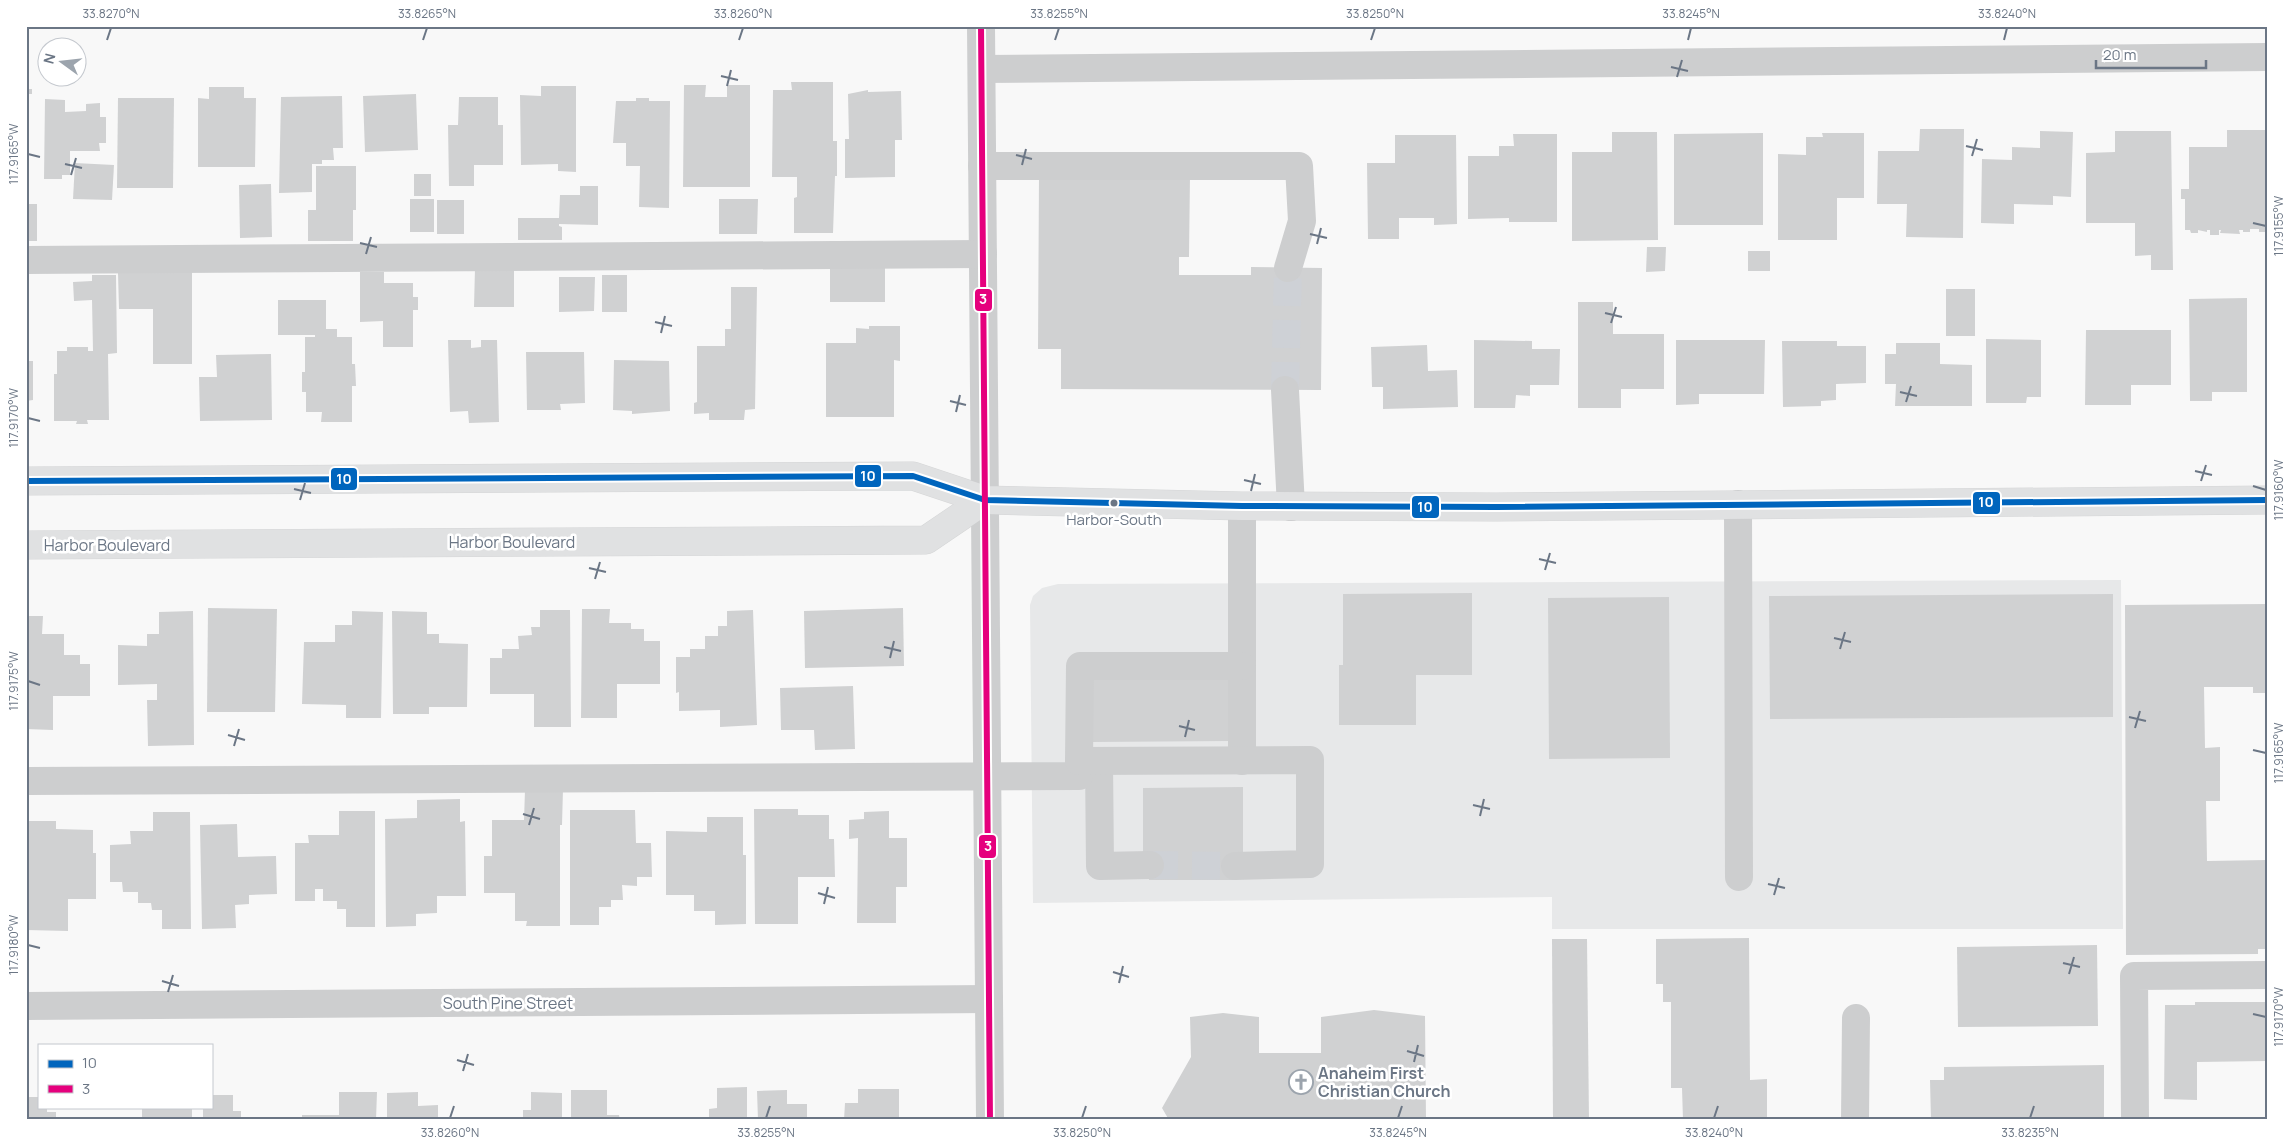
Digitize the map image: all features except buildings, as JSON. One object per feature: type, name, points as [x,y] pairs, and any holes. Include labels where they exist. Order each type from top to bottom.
[{"type":"main road","points":[[26,481],[913,476],[985,500],[1291,507],[2267,500]]},
{"type":"main road","name":"Harbor Boulevard","points":[[26,545],[926,540],[985,500]]},
{"type":"street","points":[[981,26],[990,1120]]},
{"type":"street","points":[[982,69],[2267,57]]},
{"type":"street","points":[[982,166],[1299,166],[1302,222],[1288,268]]},
{"type":"street","points":[[26,260],[983,254]]},
{"type":"street","points":[[1285,390],[1291,507]]},
{"type":"street","points":[[1738,504],[1739,877]]},
{"type":"street","points":[[1242,506],[1242,761]]},
{"type":"street","points":[[1150,865],[1100,866],[1080,666],[1242,666]]},
{"type":"street","points":[[1089,761],[1310,760],[1310,864],[1235,866]]},
{"type":"street","points":[[26,781],[1079,776],[1089,761]]},
{"type":"street","points":[[2135,1120],[2134,976],[2267,976]]},
{"type":"street","name":"South Pine Street","points":[[26,1006],[989,999]]},
{"type":"street","points":[[1855,1120],[1856,1018]]},
{"type":"shaded area","points":[[2121,580],[2123,929],[1552,929],[1552,897],[1033,903],[1030,605],[1033,596],[1042,588],[1058,584]]},
{"type":"tunnel","points":[[1285,390],[1288,268]]},
{"type":"tunnel","points":[[1150,865],[1235,866]]},
{"type":"transit line","name":"3","points":[[981,26],[990,1120]]},
{"type":"transit line","name":"10","points":[[26,481],[913,476],[985,500],[1242,506],[1496,507],[2267,500]]},
{"type":"place","name":"Harbor-South","points":[[1114,503]]},
{"type":"place","name":"Anaheim First Christian Church","points":[[1301,1082]]}]
